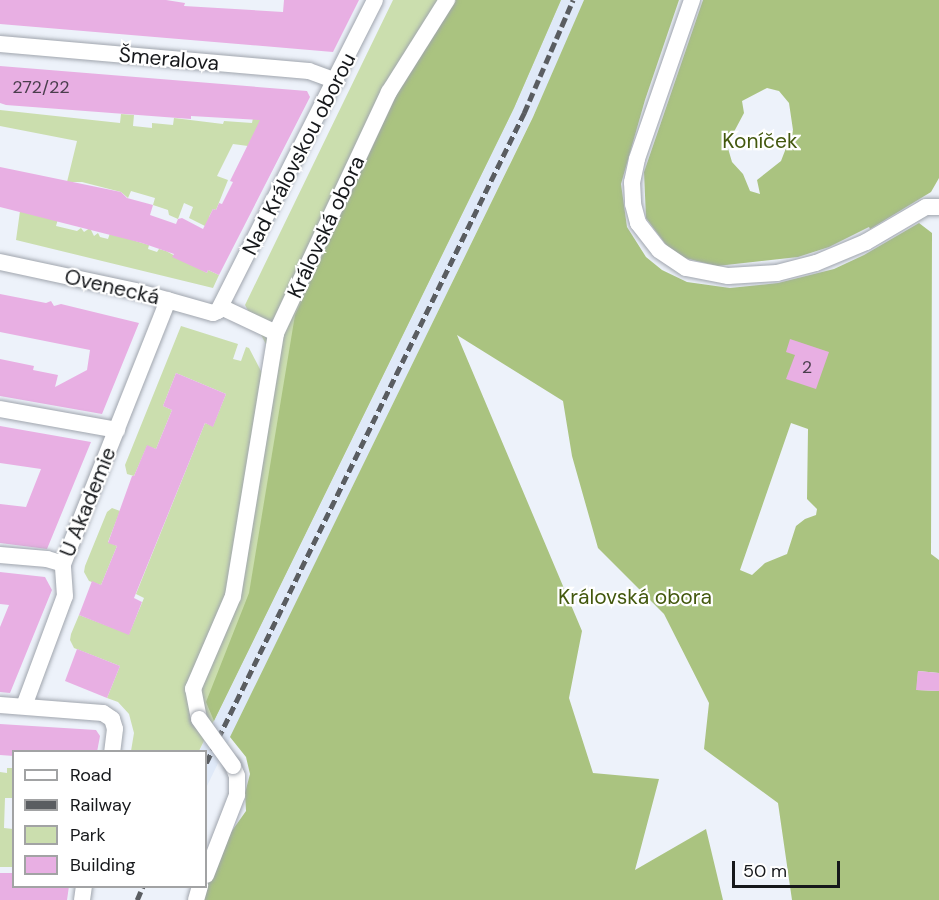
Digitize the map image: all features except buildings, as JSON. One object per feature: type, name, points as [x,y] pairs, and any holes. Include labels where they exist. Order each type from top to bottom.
[{"type":"street","name":"Nad Královskou oborou","points":[[221,307],[375,0]]},
{"type":"street","name":"Královská obora","points":[[207,871],[237,795],[237,776],[233,766],[199,719],[193,689],[233,596],[276,333],[389,92],[447,0]]},
{"type":"street","points":[[692,0],[637,159],[632,182],[633,204],[638,223],[658,250],[686,268],[728,276],[777,273],[816,263],[866,242],[926,207],[939,207]]},
{"type":"street","name":"Šmeralova","points":[[0,44],[309,71],[336,81]]},
{"type":"street","name":"Ovenecká","points":[[0,262],[168,300],[213,313],[221,307]]},
{"type":"street","name":"U Akademie","points":[[24,706],[65,596],[63,564],[168,300]]},
{"type":"street","points":[[221,307],[276,333]]},
{"type":"street","points":[[0,409],[117,430]]},
{"type":"street","points":[[0,555],[63,564]]},
{"type":"street","points":[[0,705],[103,713],[114,723],[114,743]]},
{"type":"shaded area","points":[[561,0],[584,0],[555,71],[207,786],[207,750],[200,750],[514,108]]},
{"type":"green space","points":[[393,0],[561,0],[514,108],[199,750],[131,750],[134,733],[129,714],[118,702],[107,698],[120,666],[74,648],[70,640],[71,634],[79,615],[129,634],[144,598],[136,594],[205,423],[213,426],[226,394],[176,373],[163,406],[172,410],[156,449],[147,446],[134,476],[127,474],[125,465],[181,326],[238,344],[233,359],[241,361],[246,347],[249,348],[262,373],[268,348],[245,305]]},
{"type":"green space","points":[[456,0],[561,0],[514,108],[214,721],[206,702],[249,593],[295,315],[398,91]]},
{"type":"green space","name":"Královská obora","points":[[584,0],[679,0],[645,100],[621,184],[627,227],[646,257],[662,270],[687,282],[730,288],[778,283],[834,269],[864,255],[919,223],[932,233],[931,554],[939,560],[939,673],[918,671],[917,690],[939,691],[939,900],[792,900],[778,803],[704,749],[709,703],[664,614],[598,548],[572,456],[563,401],[457,335],[582,631],[569,698],[593,773],[659,779],[635,870],[706,829],[723,900],[200,900],[229,835],[246,811],[245,793],[250,774],[246,757],[230,737],[533,117]],"holes":[[[791,423],[808,429],[807,499],[817,509],[816,515],[796,526],[787,554],[765,563],[752,575],[740,570]]]},
{"type":"green space","points":[[703,0],[939,0],[939,178],[931,192],[870,229],[869,227],[829,247],[798,257],[717,266],[685,258],[667,246],[646,218],[644,172]],"holes":[[[767,88],[779,91],[789,103],[793,130],[781,161],[757,180],[760,194],[750,191],[743,174],[732,162],[727,145],[744,113],[742,101]]]},
{"type":"green space","points":[[0,110],[120,123],[121,114],[134,115],[133,126],[152,128],[152,123],[173,125],[174,118],[223,124],[224,121],[252,123],[253,118],[263,116],[248,146],[233,144],[217,176],[228,180],[216,210],[213,209],[209,217],[209,228],[189,218],[193,207],[184,203],[178,219],[169,215],[168,210],[153,205],[155,198],[131,191],[128,198],[121,192],[82,182],[67,182],[77,141],[0,126]]},
{"type":"green space","points":[[20,211],[58,219],[56,226],[77,231],[81,228],[84,232],[90,228],[94,236],[98,233],[100,237],[108,239],[110,233],[149,245],[148,249],[157,252],[159,249],[166,251],[207,273],[208,270],[219,275],[213,288],[16,240]]},
{"type":"green space","points":[[112,508],[120,511],[108,542],[117,546],[101,585],[89,581],[84,572],[107,512]]},
{"type":"green space","points":[[7,768],[12,768],[12,798],[5,798],[4,828],[12,829],[12,867],[0,867],[0,772],[7,773]]},
{"type":"railway","points":[[207,761],[524,113],[573,0]]},
{"type":"railway","points":[[137,900],[142,888]]},
{"type":"park label","name":"Koníček","points":[[760,141]]}]
